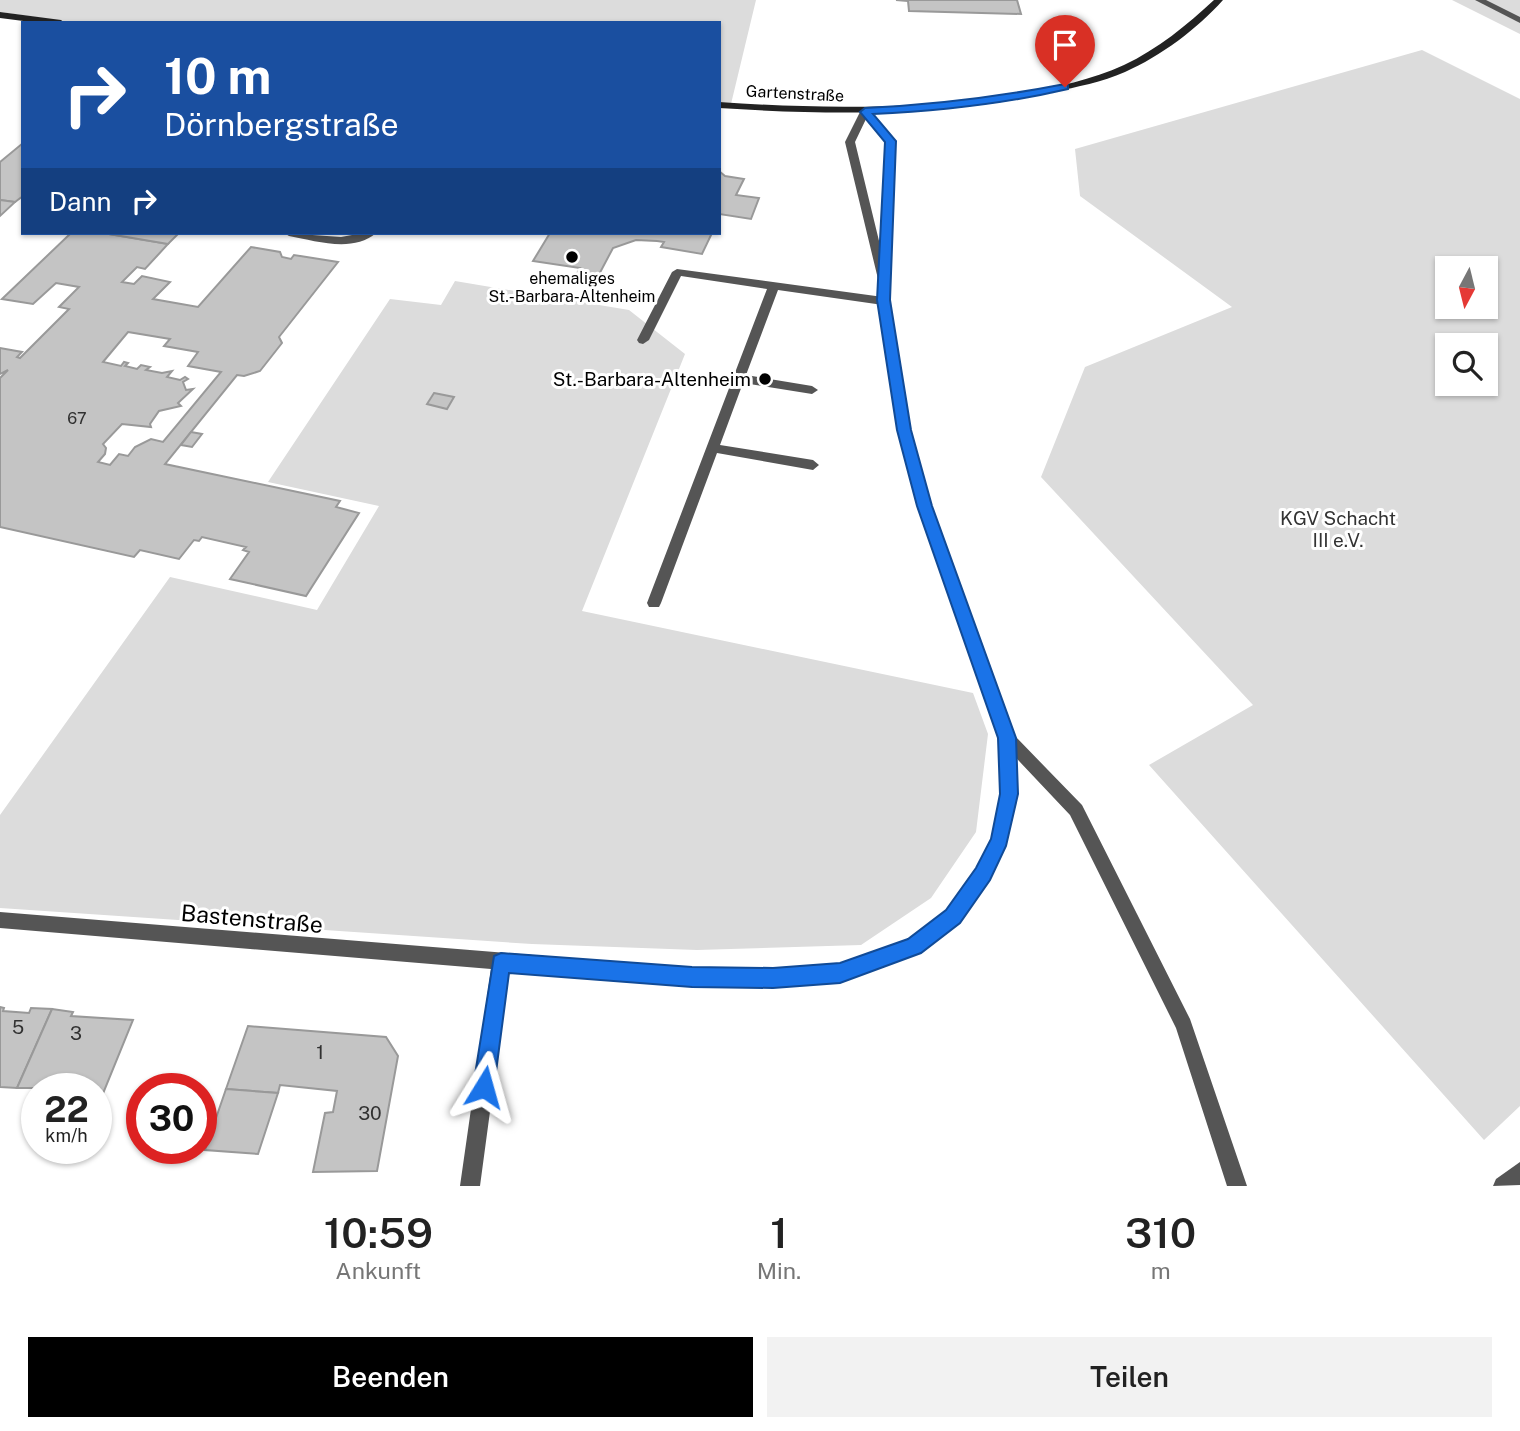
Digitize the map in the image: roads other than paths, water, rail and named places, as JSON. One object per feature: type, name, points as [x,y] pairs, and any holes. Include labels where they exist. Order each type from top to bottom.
[{"type":"street","name":"Gartenstraße","points":[[721,105],[796,111],[865,112],[1003,100],[1077,83],[1128,67],[1185,33],[1219,0]]},
{"type":"street","points":[[1479,0],[1520,20]]},
{"type":"street","points":[[0,15],[46,21]]},
{"type":"street","points":[[883,276],[850,142],[865,112],[890,141],[883,300],[904,430],[925,506],[1007,738],[1076,810],[1184,1025],[1237,1186]]},
{"type":"street","points":[[300,235],[334,241],[362,239],[368,235]]},
{"type":"street","points":[[643,340],[677,272],[883,300]]},
{"type":"street","points":[[654,603],[774,286]]},
{"type":"street","points":[[739,379],[812,390]]},
{"type":"street","points":[[712,448],[813,465]]},
{"type":"street","name":"Bastenstraße","points":[[0,920],[692,977],[773,978],[840,973],[914,946],[953,916],[983,874],[1000,840],[1009,794],[1007,738]]},
{"type":"street","points":[[470,1186],[501,963]]},
{"type":"street","points":[[1503,1186],[1520,1172]]},
{"type":"place","name":"ehemaliges St.-Barbara-Altenheim","points":[[572,257]]},
{"type":"place","name":"St.-Barbara-Altenheim","points":[[765,379]]},
{"type":"park label","name":"KGV Schacht III e.V.","points":[[1338,529]]}]
